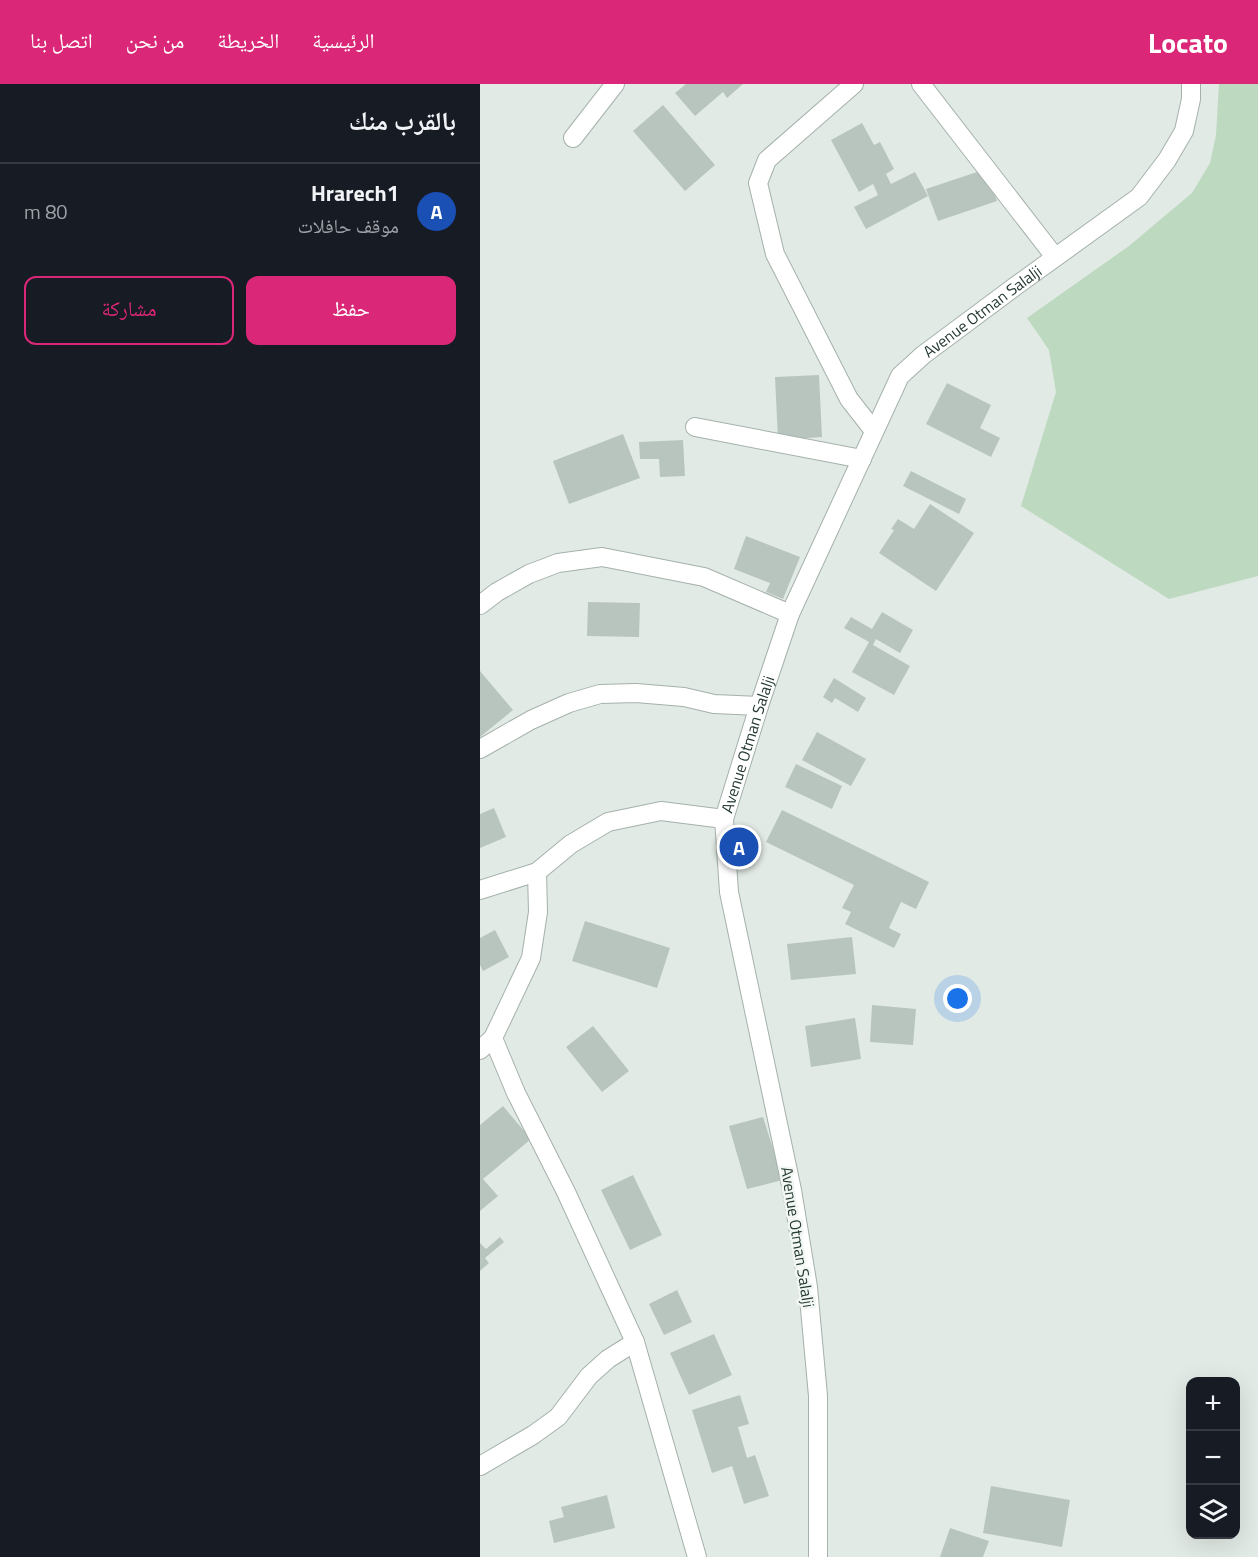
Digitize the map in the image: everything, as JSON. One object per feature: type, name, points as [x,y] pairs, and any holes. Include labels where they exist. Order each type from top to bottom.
[{"type":"street","points":[[573,138],[615,84]]},
{"type":"street","points":[[854,84],[767,160],[758,183],[775,254],[849,399],[874,431]]},
{"type":"street","points":[[921,84],[1055,257]]},
{"type":"street","name":"Avenue Otman Salalji","points":[[818,1557],[818,1396],[808,1287],[792,1190],[729,892],[724,819],[790,614],[900,376],[923,356],[1139,196],[1167,160],[1184,131],[1191,99],[1191,84]]},
{"type":"street","points":[[695,428],[862,459]]},
{"type":"street","points":[[480,605],[497,592],[539,570],[558,563],[602,557],[704,577],[790,614]]},
{"type":"street","points":[[480,749],[569,703],[600,694],[636,693],[684,697],[714,704],[759,706]]},
{"type":"street","points":[[480,890],[537,872],[571,844],[608,822],[661,811],[724,819]]},
{"type":"street","points":[[537,872],[538,912],[531,958],[487,1044],[516,1093],[566,1192],[635,1342],[697,1557]]},
{"type":"street","points":[[480,1466],[533,1435],[558,1417],[589,1377],[608,1359],[635,1342]]},
{"type":"green space","points":[[1219,84],[1258,84],[1258,576],[1169,599],[1021,506],[1056,392],[1049,350],[1027,318],[1129,246],[1192,193],[1210,163],[1216,135]]},
{"type":"building","points":[[686,84],[743,84],[727,98],[723,92],[695,116],[675,93]]},
{"type":"building","points":[[663,105],[715,165],[685,191],[633,131]]},
{"type":"building","points":[[862,123],[874,145],[880,142],[894,169],[886,174],[891,184],[915,172],[928,196],[866,229],[854,207],[878,195],[873,184],[859,192],[831,140]]},
{"type":"building","points":[[986,169],[997,201],[938,221],[926,189]]},
{"type":"building","points":[[819,375],[822,437],[778,440],[775,377]]},
{"type":"building","points":[[947,383],[991,405],[980,428],[1000,438],[991,457],[926,424]]},
{"type":"building","points":[[623,434],[640,478],[569,504],[553,461]]},
{"type":"building","points":[[683,440],[685,476],[660,477],[659,459],[640,459],[639,442]]},
{"type":"building","points":[[911,471],[966,499],[959,514],[903,486]]},
{"type":"building","points":[[930,504],[974,533],[936,591],[879,553],[894,530],[891,529],[898,519],[914,529]]},
{"type":"building","points":[[746,536],[800,557],[783,599],[766,592],[770,583],[734,569]]},
{"type":"building","points":[[588,602],[640,603],[639,637],[587,636]]},
{"type":"building","points":[[882,612],[913,630],[900,653],[876,639],[873,645],[910,666],[894,695],[852,672],[869,642],[844,628],[851,617],[872,629]]},
{"type":"building","points":[[480,671],[513,710],[480,737]]},
{"type":"building","points":[[834,678],[866,698],[858,712],[835,698],[832,703],[823,697]]},
{"type":"building","points":[[817,732],[866,759],[851,786],[802,760]]},
{"type":"building","points":[[796,764],[842,786],[832,809],[785,787]]},
{"type":"building","points":[[494,808],[506,837],[480,848],[480,814]]},
{"type":"building","points":[[782,810],[929,882],[916,909],[901,902],[889,928],[901,934],[894,948],[845,924],[851,912],[842,908],[854,885],[766,842]]},
{"type":"building","points":[[585,921],[670,948],[657,988],[572,961]]},
{"type":"building","points":[[495,930],[509,957],[483,971],[480,965],[480,938]]},
{"type":"building","points":[[852,937],[856,974],[791,980],[787,944]]},
{"type":"building","points":[[872,1005],[916,1009],[913,1045],[870,1042]]},
{"type":"building","points":[[855,1018],[861,1059],[811,1067],[805,1026]]},
{"type":"building","points":[[593,1026],[629,1071],[602,1092],[566,1047]]},
{"type":"building","points":[[503,1106],[531,1139],[483,1179],[498,1196],[480,1211],[480,1125]]},
{"type":"building","points":[[763,1117],[783,1180],[747,1189],[729,1126]]},
{"type":"building","points":[[633,1175],[662,1235],[630,1250],[601,1190]]},
{"type":"building","points":[[500,1237],[504,1242],[485,1258],[489,1263],[480,1271],[480,1243],[486,1249]]},
{"type":"building","points":[[677,1290],[692,1322],[664,1335],[649,1304]]},
{"type":"building","points":[[714,1334],[732,1375],[689,1395],[670,1353]]},
{"type":"building","points":[[740,1395],[749,1424],[738,1427],[747,1458],[755,1455],[769,1496],[744,1504],[732,1466],[712,1473],[692,1410]]},
{"type":"building","points":[[991,1486],[1070,1500],[1062,1547],[983,1533]]},
{"type":"building","points":[[607,1495],[615,1528],[554,1543],[549,1521],[564,1517],[561,1507]]},
{"type":"building","points":[[950,1528],[989,1541],[983,1557],[940,1557]]},
{"type":"place","name":"Hrarech1","points":[[739,847]]}]
